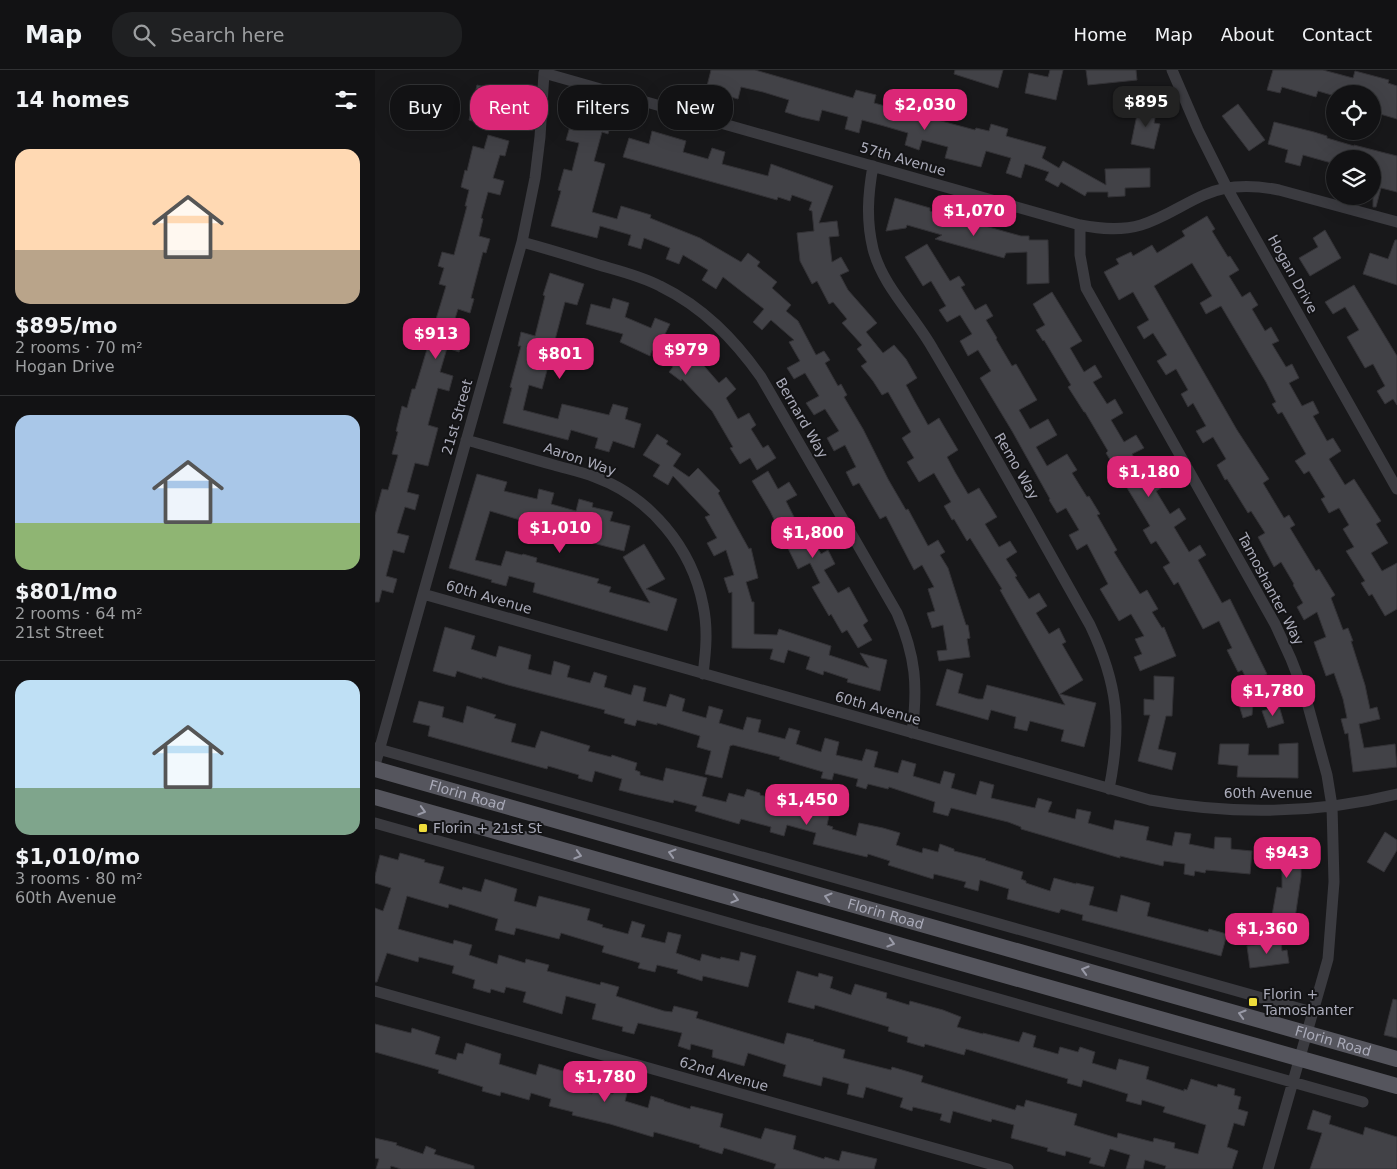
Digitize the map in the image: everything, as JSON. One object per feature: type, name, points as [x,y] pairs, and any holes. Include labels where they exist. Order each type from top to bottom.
[{"type":"main road","name":"Florin Road","points":[[375,767],[1397,1059]]},
{"type":"main road","name":"Florin Road","points":[[375,797],[1397,1086]]},
{"type":"street","name":"Hogan Drive","points":[[1172,70],[1198,130],[1227,188],[1397,489]]},
{"type":"street","name":"57th Avenue","points":[[544,73],[1080,225],[1100,229],[1140,225],[1159,218],[1204,194],[1243,186],[1271,188],[1397,222]]},
{"type":"street","name":"21st Street","points":[[375,767],[377,748],[423,594],[522,242],[535,178],[540,138],[544,73]]},
{"type":"street","name":"Remo Way","points":[[873,166],[868,195],[869,226],[873,250],[882,272],[932,347],[1090,625],[1103,653],[1111,682],[1117,723],[1116,746],[1109,789]]},
{"type":"street","name":"Tamoshanter Way","points":[[1080,225],[1080,256],[1086,288],[1275,624],[1305,695],[1327,775],[1332,806],[1334,882],[1328,959],[1305,1032],[1268,1169]]},
{"type":"street","name":"Bernard Way","points":[[522,242],[637,276],[660,286],[683,298],[704,313],[744,352],[761,377],[897,613],[907,636],[914,665],[916,706],[912,733]]},
{"type":"street","name":"Aaron Way","points":[[467,440],[595,477],[617,487],[655,515],[673,535],[696,580],[703,606],[706,632],[703,674]]},
{"type":"street","name":"60th Avenue","points":[[423,594],[1150,800],[1188,807],[1265,810],[1313,809],[1397,794]]},
{"type":"street","name":"Florin Road","points":[[377,748],[1312,1012]]},
{"type":"street","points":[[375,823],[1363,1102]]},
{"type":"street","name":"62nd Avenue","points":[[375,991],[1008,1169]]},
{"type":"building","points":[[711,70],[755,70],[853,98],[856,90],[876,95],[874,103],[975,130],[976,128],[989,131],[991,124],[1008,129],[1006,136],[1046,147],[1042,158],[1059,168],[1063,161],[1106,185],[1105,169],[1150,168],[1150,187],[1125,188],[1125,196],[1108,197],[1108,192],[1087,192],[1085,196],[1061,182],[1058,187],[1045,180],[1049,172],[1025,164],[1021,178],[1006,173],[1011,158],[986,151],[981,167],[945,158],[948,147],[922,140],[919,150],[905,145],[908,133],[862,120],[859,133],[845,129],[848,117],[822,110],[819,121],[801,117],[785,112],[789,100],[741,87],[738,99],[733,98],[733,85],[707,85]]},
{"type":"building","points":[[955,70],[1003,70],[998,88],[954,74]]},
{"type":"building","points":[[1050,70],[1063,70],[1056,100],[1025,93],[1029,73],[1048,77]]},
{"type":"building","points":[[1086,70],[1136,70],[1137,80],[1088,85]]},
{"type":"building","points":[[1273,70],[1323,70],[1353,78],[1355,71],[1389,80],[1388,83],[1397,86],[1397,119],[1381,114],[1381,85],[1326,85],[1326,93],[1318,91],[1316,97],[1282,87],[1280,93],[1267,90]]},
{"type":"building","points":[[1238,104],[1265,140],[1249,151],[1222,116]]},
{"type":"building","points":[[1139,105],[1157,109],[1154,123],[1160,124],[1154,149],[1131,144]]},
{"type":"building","points":[[1274,122],[1326,136],[1326,140],[1334,140],[1374,150],[1326,150],[1326,161],[1303,155],[1300,166],[1285,162],[1288,150],[1268,144]]},
{"type":"building","points":[[569,130],[609,130],[608,134],[602,132],[594,161],[605,164],[592,212],[617,219],[621,206],[651,215],[650,218],[700,238],[741,262],[748,253],[760,262],[757,266],[777,282],[772,288],[791,305],[786,311],[798,321],[816,355],[824,351],[830,360],[825,363],[838,386],[841,384],[847,395],[844,397],[863,429],[888,479],[906,510],[908,509],[928,546],[938,540],[945,552],[940,555],[948,568],[966,625],[968,625],[970,638],[967,639],[970,657],[939,661],[937,651],[947,650],[943,625],[932,628],[927,613],[935,611],[928,589],[934,587],[922,565],[914,570],[886,516],[880,519],[859,483],[853,486],[846,472],[856,467],[845,445],[834,451],[827,438],[839,431],[825,409],[814,415],[806,403],[819,396],[805,373],[794,379],[787,368],[800,361],[789,342],[794,340],[771,320],[762,330],[753,322],[764,309],[723,277],[716,289],[702,280],[708,270],[683,255],[679,264],[666,259],[670,248],[644,238],[641,249],[628,245],[631,235],[600,226],[597,238],[551,226],[561,191],[558,190],[564,169],[572,171],[579,143],[566,140]]},
{"type":"building","points":[[652,131],[686,141],[683,152],[708,159],[712,148],[725,152],[722,164],[768,176],[771,164],[833,186],[819,223],[837,221],[839,236],[829,237],[832,262],[841,257],[849,271],[840,275],[848,290],[877,323],[866,332],[883,353],[894,345],[906,359],[917,378],[906,385],[928,425],[939,418],[958,450],[947,457],[955,472],[968,494],[979,488],[997,517],[985,524],[999,547],[1010,541],[1017,552],[1006,559],[1017,576],[1015,577],[1029,599],[1039,593],[1047,606],[1036,613],[1049,634],[1059,628],[1066,642],[1062,644],[1083,680],[1060,694],[1096,703],[1084,747],[1061,741],[1064,730],[1030,721],[1027,731],[1014,728],[1016,717],[991,710],[988,720],[936,705],[947,669],[963,674],[958,693],[983,699],[987,685],[1065,705],[1000,590],[1002,589],[970,538],[967,541],[944,506],[951,502],[934,473],[919,482],[907,462],[914,458],[902,438],[911,432],[888,392],[882,395],[861,366],[867,362],[857,349],[862,345],[842,323],[847,319],[833,302],[829,304],[817,281],[812,284],[800,261],[797,233],[814,231],[812,211],[809,210],[812,202],[792,195],[790,201],[778,197],[777,200],[623,157],[629,138],[649,144]]},
{"type":"building","points":[[488,135],[509,141],[505,156],[500,155],[493,178],[504,181],[500,195],[488,192],[481,218],[483,219],[479,236],[490,239],[486,253],[483,252],[471,298],[474,299],[470,313],[458,309],[450,335],[463,339],[459,352],[447,348],[440,372],[453,376],[449,391],[438,388],[428,425],[438,428],[428,466],[415,463],[407,492],[419,495],[415,510],[405,507],[397,533],[409,536],[404,553],[393,550],[386,576],[397,579],[393,593],[382,590],[379,602],[375,602],[375,515],[382,489],[388,490],[398,455],[392,454],[402,406],[407,408],[412,389],[415,389],[446,286],[439,284],[444,268],[438,266],[442,252],[454,255],[467,206],[465,206],[469,190],[461,187],[465,170],[467,171],[473,146],[484,149]]},
{"type":"building","points":[[1381,152],[1397,156],[1397,192],[1381,188]]},
{"type":"building","points":[[895,198],[930,208],[930,211],[978,226],[978,224],[1021,236],[1029,236],[1029,240],[1048,240],[1049,283],[1027,284],[1027,252],[1006,253],[1004,258],[935,239],[942,235],[907,225],[906,228],[886,231]]},
{"type":"building","points":[[1207,216],[1215,229],[1212,231],[1228,257],[1230,256],[1239,270],[1229,276],[1242,297],[1250,292],[1258,305],[1252,309],[1265,331],[1271,327],[1279,341],[1272,344],[1286,367],[1292,364],[1299,378],[1289,383],[1302,406],[1313,401],[1319,413],[1313,416],[1327,441],[1333,438],[1341,451],[1329,459],[1345,485],[1354,479],[1381,521],[1376,524],[1388,543],[1371,553],[1382,571],[1397,563],[1397,609],[1385,616],[1372,594],[1369,596],[1361,583],[1365,581],[1346,551],[1354,547],[1343,529],[1349,525],[1339,508],[1329,513],[1321,499],[1325,497],[1309,471],[1304,474],[1295,461],[1306,454],[1282,412],[1278,414],[1272,404],[1276,402],[1266,382],[1221,306],[1206,314],[1200,303],[1212,296],[1192,263],[1154,286],[1237,430],[1269,479],[1263,483],[1284,518],[1289,515],[1295,525],[1290,528],[1316,571],[1319,569],[1335,595],[1331,598],[1343,630],[1348,628],[1353,641],[1351,641],[1365,685],[1370,709],[1377,707],[1380,719],[1359,724],[1364,748],[1395,744],[1397,767],[1353,772],[1348,733],[1345,734],[1341,719],[1347,718],[1343,699],[1334,673],[1326,676],[1314,642],[1326,637],[1317,612],[1304,620],[1297,607],[1303,603],[1294,584],[1281,562],[1274,567],[1258,537],[1265,533],[1251,511],[1248,513],[1217,465],[1226,459],[1213,437],[1203,443],[1196,431],[1206,426],[1193,403],[1188,407],[1181,394],[1188,390],[1176,369],[1166,375],[1157,361],[1167,355],[1153,333],[1144,339],[1137,327],[1149,320],[1133,292],[1119,300],[1104,272],[1119,264],[1116,259],[1131,252],[1133,256],[1152,245],[1157,253],[1185,236],[1182,231]]},
{"type":"building","points":[[1325,230],[1341,258],[1310,276],[1299,258],[1318,247],[1313,238]]},
{"type":"building","points":[[1395,240],[1397,240],[1397,285],[1363,274],[1370,253],[1388,259]]},
{"type":"building","points":[[927,244],[950,281],[959,276],[965,285],[961,287],[975,310],[986,304],[993,316],[986,320],[996,339],[1012,366],[1016,364],[1037,400],[1019,410],[1030,429],[1048,419],[1057,435],[1036,447],[1047,466],[1067,454],[1077,470],[1072,473],[1100,514],[1097,515],[1117,550],[1114,552],[1140,594],[1147,590],[1158,609],[1152,612],[1162,628],[1164,627],[1176,656],[1140,671],[1134,657],[1142,654],[1135,639],[1144,636],[1131,614],[1119,621],[1100,589],[1108,584],[1087,544],[1077,550],[1069,535],[1079,530],[1066,508],[1057,513],[1012,431],[980,378],[991,371],[978,350],[968,356],[960,341],[972,334],[960,315],[947,322],[939,310],[946,306],[931,281],[923,286],[905,257]]},
{"type":"building","points":[[550,273],[584,284],[577,305],[565,302],[542,389],[529,385],[523,410],[558,419],[562,404],[609,415],[613,404],[628,408],[625,419],[641,424],[634,448],[613,441],[609,452],[595,448],[598,438],[571,430],[568,440],[503,423],[521,346],[518,346],[521,332],[535,336],[545,296],[543,295]]},
{"type":"building","points":[[1354,285],[1397,356],[1397,405],[1393,399],[1385,404],[1377,391],[1385,386],[1373,364],[1365,368],[1347,337],[1359,330],[1345,307],[1333,314],[1325,302]]},
{"type":"building","points":[[1052,292],[1082,341],[1070,348],[1084,372],[1095,365],[1102,377],[1093,382],[1107,404],[1115,399],[1123,413],[1111,420],[1124,442],[1136,435],[1144,448],[1132,454],[1146,478],[1157,471],[1166,485],[1156,491],[1170,514],[1179,508],[1186,519],[1174,527],[1189,552],[1200,545],[1206,555],[1198,560],[1222,603],[1230,599],[1267,674],[1255,680],[1252,715],[1243,718],[1236,695],[1252,690],[1242,670],[1238,672],[1227,650],[1232,648],[1219,621],[1203,629],[1178,582],[1174,585],[1163,567],[1170,563],[1156,541],[1151,544],[1143,530],[1150,526],[1106,453],[1108,451],[1085,412],[1068,387],[1071,385],[1036,330],[1045,325],[1033,304]]},
{"type":"building","points":[[613,298],[629,303],[625,317],[651,328],[655,318],[670,324],[664,336],[686,352],[693,343],[704,351],[698,359],[719,383],[726,377],[736,389],[726,398],[738,419],[749,413],[756,425],[751,429],[763,448],[768,445],[776,458],[757,470],[750,458],[740,464],[730,448],[733,447],[712,411],[682,379],[681,381],[669,372],[673,367],[652,350],[650,356],[620,342],[623,334],[586,324],[591,304],[610,309]]},
{"type":"building","points":[[657,434],[668,441],[666,444],[681,454],[673,466],[689,477],[698,468],[720,491],[718,493],[749,549],[751,548],[758,578],[746,582],[752,602],[754,602],[754,634],[777,635],[779,629],[831,646],[829,655],[869,668],[860,653],[887,660],[880,691],[847,682],[848,679],[824,671],[823,675],[806,669],[810,657],[788,650],[784,663],[770,659],[773,649],[732,648],[732,592],[729,593],[724,578],[734,575],[726,550],[714,556],[707,543],[717,538],[705,517],[710,515],[673,476],[668,485],[653,476],[660,465],[643,455]]},
{"type":"building","points":[[768,471],[778,489],[789,482],[797,495],[786,501],[797,523],[809,517],[816,531],[810,534],[821,554],[828,550],[835,564],[824,570],[838,593],[849,587],[868,621],[863,625],[872,640],[858,648],[847,630],[842,633],[831,614],[829,616],[812,587],[820,583],[810,563],[798,569],[770,511],[752,481]]},
{"type":"building","points":[[477,474],[507,482],[504,491],[537,499],[539,489],[554,493],[551,504],[576,511],[579,499],[593,503],[592,507],[613,512],[610,521],[630,526],[624,551],[589,542],[590,537],[561,529],[560,532],[490,511],[475,560],[501,566],[506,551],[523,554],[537,558],[536,562],[599,579],[597,583],[611,587],[609,592],[650,603],[623,557],[644,544],[665,579],[646,589],[677,599],[667,631],[533,592],[535,583],[509,576],[506,586],[491,582],[492,580],[449,568]]},
{"type":"building","points":[[445,627],[475,636],[471,649],[496,657],[499,646],[531,655],[528,669],[551,675],[554,661],[570,666],[567,677],[590,683],[594,672],[607,676],[604,687],[631,695],[634,685],[646,688],[643,701],[666,707],[670,694],[685,699],[682,711],[706,718],[709,706],[723,710],[719,723],[743,730],[747,717],[761,720],[758,732],[785,739],[789,728],[800,731],[796,744],[821,752],[825,738],[839,742],[836,755],[862,761],[866,749],[878,752],[874,767],[898,773],[902,760],[916,764],[913,776],[940,784],[944,771],[955,774],[951,788],[976,795],[980,781],[994,785],[991,798],[1035,808],[1038,798],[1052,802],[1048,812],[1075,819],[1077,809],[1091,812],[1088,823],[1113,830],[1115,820],[1149,827],[1146,840],[1172,846],[1175,832],[1191,834],[1189,844],[1214,849],[1215,837],[1231,838],[1231,849],[1252,851],[1250,874],[1206,870],[1205,873],[1195,871],[1194,876],[1184,874],[1185,864],[1164,861],[1163,866],[1120,856],[1120,858],[1021,829],[1021,827],[1008,822],[951,808],[948,816],[933,812],[935,802],[889,787],[888,789],[868,784],[866,789],[856,786],[858,779],[834,773],[832,780],[821,778],[823,772],[779,759],[780,757],[733,745],[730,746],[722,778],[705,774],[711,751],[697,747],[700,736],[657,723],[657,725],[637,720],[635,726],[624,723],[625,719],[604,713],[605,710],[482,677],[482,679],[457,671],[455,677],[433,671]]},
{"type":"building","points":[[1154,676],[1174,677],[1172,716],[1166,716],[1158,749],[1176,753],[1172,770],[1138,761],[1150,715],[1144,715],[1144,699],[1154,700]]},
{"type":"building","points":[[419,701],[444,707],[442,717],[463,723],[467,706],[496,715],[494,718],[516,724],[511,742],[535,748],[541,731],[590,746],[588,751],[611,757],[612,755],[637,763],[635,770],[640,772],[640,775],[663,781],[666,768],[707,778],[702,796],[726,802],[729,793],[744,797],[747,789],[760,793],[760,795],[793,803],[792,806],[829,816],[827,825],[833,827],[832,829],[856,836],[859,823],[883,828],[900,833],[896,845],[922,853],[923,848],[938,852],[940,844],[954,849],[954,851],[986,859],[1023,872],[1021,879],[1026,881],[1026,883],[1050,891],[1054,878],[1094,887],[1089,905],[1117,912],[1121,895],[1150,903],[1147,916],[1208,932],[1209,929],[1227,934],[1221,956],[1082,920],[1083,915],[1061,909],[1059,913],[1007,899],[1009,889],[980,880],[978,891],[964,887],[966,882],[934,874],[933,879],[888,865],[890,861],[868,854],[867,857],[813,844],[816,833],[787,825],[784,836],[770,832],[771,827],[741,819],[739,824],[695,811],[697,806],[674,800],[673,803],[619,790],[622,779],[595,771],[592,782],[578,778],[579,775],[548,766],[547,769],[428,736],[430,726],[413,722]]},
{"type":"building","points":[[1279,706],[1284,723],[1268,728],[1262,711]]},
{"type":"building","points":[[1298,743],[1298,778],[1237,777],[1238,766],[1218,764],[1220,744],[1249,744],[1248,755],[1279,755],[1279,744]]},
{"type":"building","points":[[1385,832],[1397,840],[1397,850],[1384,872],[1367,862]]},
{"type":"building","points":[[1269,839],[1301,839],[1301,877],[1294,925],[1271,921],[1277,887],[1282,888],[1282,856],[1269,856]]},
{"type":"building","points":[[400,853],[444,867],[439,883],[462,890],[463,887],[481,892],[485,879],[517,889],[514,901],[536,907],[539,896],[590,909],[587,920],[603,925],[602,927],[628,934],[632,921],[645,925],[641,937],[665,943],[668,932],[681,935],[676,953],[700,961],[702,954],[720,959],[721,957],[739,961],[741,952],[756,956],[748,987],[703,976],[702,981],[677,973],[678,970],[657,965],[655,972],[638,968],[640,963],[602,952],[604,946],[561,933],[559,939],[516,928],[514,935],[495,930],[498,919],[449,904],[448,908],[407,896],[398,929],[453,944],[454,940],[472,945],[469,955],[497,964],[499,955],[525,963],[526,959],[549,965],[547,971],[600,985],[601,982],[619,987],[616,996],[664,1011],[672,1012],[674,1006],[698,1012],[696,1018],[784,1044],[787,1033],[814,1040],[845,1050],[843,1058],[891,1070],[892,1067],[923,1076],[921,1082],[1015,1110],[1017,1105],[1024,1107],[1026,1100],[1077,1114],[1074,1125],[1117,1138],[1118,1133],[1153,1142],[1154,1138],[1175,1143],[1174,1148],[1198,1154],[1206,1125],[1163,1112],[1165,1107],[1142,1100],[1141,1105],[1126,1101],[1128,1094],[1083,1080],[1081,1087],[1067,1083],[1068,1079],[966,1049],[964,1055],[925,1044],[924,1047],[907,1042],[908,1037],[888,1031],[889,1027],[815,1005],[814,1009],[788,1002],[797,971],[818,977],[819,973],[833,977],[830,988],[851,995],[855,984],[887,993],[886,998],[909,1005],[910,1001],[943,1010],[961,1017],[957,1027],[1019,1042],[1023,1032],[1036,1036],[1033,1047],[1058,1054],[1060,1047],[1078,1052],[1080,1047],[1095,1052],[1092,1063],[1116,1070],[1119,1059],[1149,1067],[1146,1079],[1184,1091],[1184,1089],[1187,1090],[1191,1079],[1217,1087],[1218,1084],[1235,1089],[1234,1095],[1241,1097],[1238,1109],[1248,1112],[1244,1126],[1234,1123],[1227,1147],[1238,1151],[1232,1169],[1165,1169],[1166,1166],[1145,1160],[1143,1169],[1126,1169],[1130,1155],[1110,1149],[1104,1167],[1089,1163],[1091,1158],[1066,1151],[1065,1156],[1047,1151],[1048,1148],[1011,1138],[1014,1125],[992,1119],[991,1122],[953,1111],[950,1123],[940,1120],[942,1114],[913,1107],[912,1111],[900,1107],[903,1098],[866,1087],[863,1098],[847,1094],[849,1084],[823,1077],[821,1086],[783,1076],[786,1065],[748,1053],[744,1066],[712,1057],[713,1050],[691,1044],[690,1050],[678,1046],[682,1033],[638,1023],[634,1034],[622,1031],[623,1027],[592,1019],[596,1004],[566,996],[562,1014],[523,1002],[526,992],[506,987],[504,993],[491,989],[490,993],[473,988],[475,980],[452,973],[454,966],[419,957],[418,962],[387,953],[377,982],[375,982],[375,908],[383,911],[391,888],[375,883],[375,876],[380,855],[398,860]]},
{"type":"building","points":[[1281,942],[1282,951],[1287,950],[1289,963],[1250,968],[1247,946]]},
{"type":"building","points":[[1393,999],[1397,1000],[1397,1038],[1384,1035]]},
{"type":"building","points":[[375,1024],[411,1033],[412,1028],[440,1037],[435,1054],[456,1060],[458,1053],[463,1054],[466,1043],[501,1054],[499,1064],[536,1075],[539,1064],[573,1074],[569,1087],[592,1094],[593,1089],[613,1094],[615,1085],[628,1089],[625,1101],[648,1108],[651,1096],[690,1109],[691,1106],[723,1114],[720,1127],[761,1139],[765,1128],[796,1136],[793,1149],[824,1159],[825,1157],[839,1161],[842,1151],[877,1159],[874,1169],[774,1169],[776,1164],[724,1148],[722,1154],[699,1147],[700,1145],[654,1132],[653,1137],[572,1115],[573,1112],[549,1106],[551,1099],[531,1093],[529,1100],[501,1092],[500,1096],[482,1091],[483,1087],[438,1073],[439,1070],[375,1052]]},
{"type":"building","points":[[1313,1110],[1331,1116],[1329,1124],[1363,1135],[1365,1127],[1397,1137],[1397,1169],[1310,1169],[1322,1133],[1307,1129]]},
{"type":"building","points":[[375,1138],[397,1143],[396,1145],[423,1154],[426,1146],[436,1150],[434,1154],[474,1166],[474,1169],[401,1169],[391,1166],[390,1169],[376,1169],[379,1159],[375,1158]]},
{"type":"place","name":"Florin + 21st St","points":[[423,828]]},
{"type":"place","name":"Florin + Tamoshanter","points":[[1253,1002]]}]
